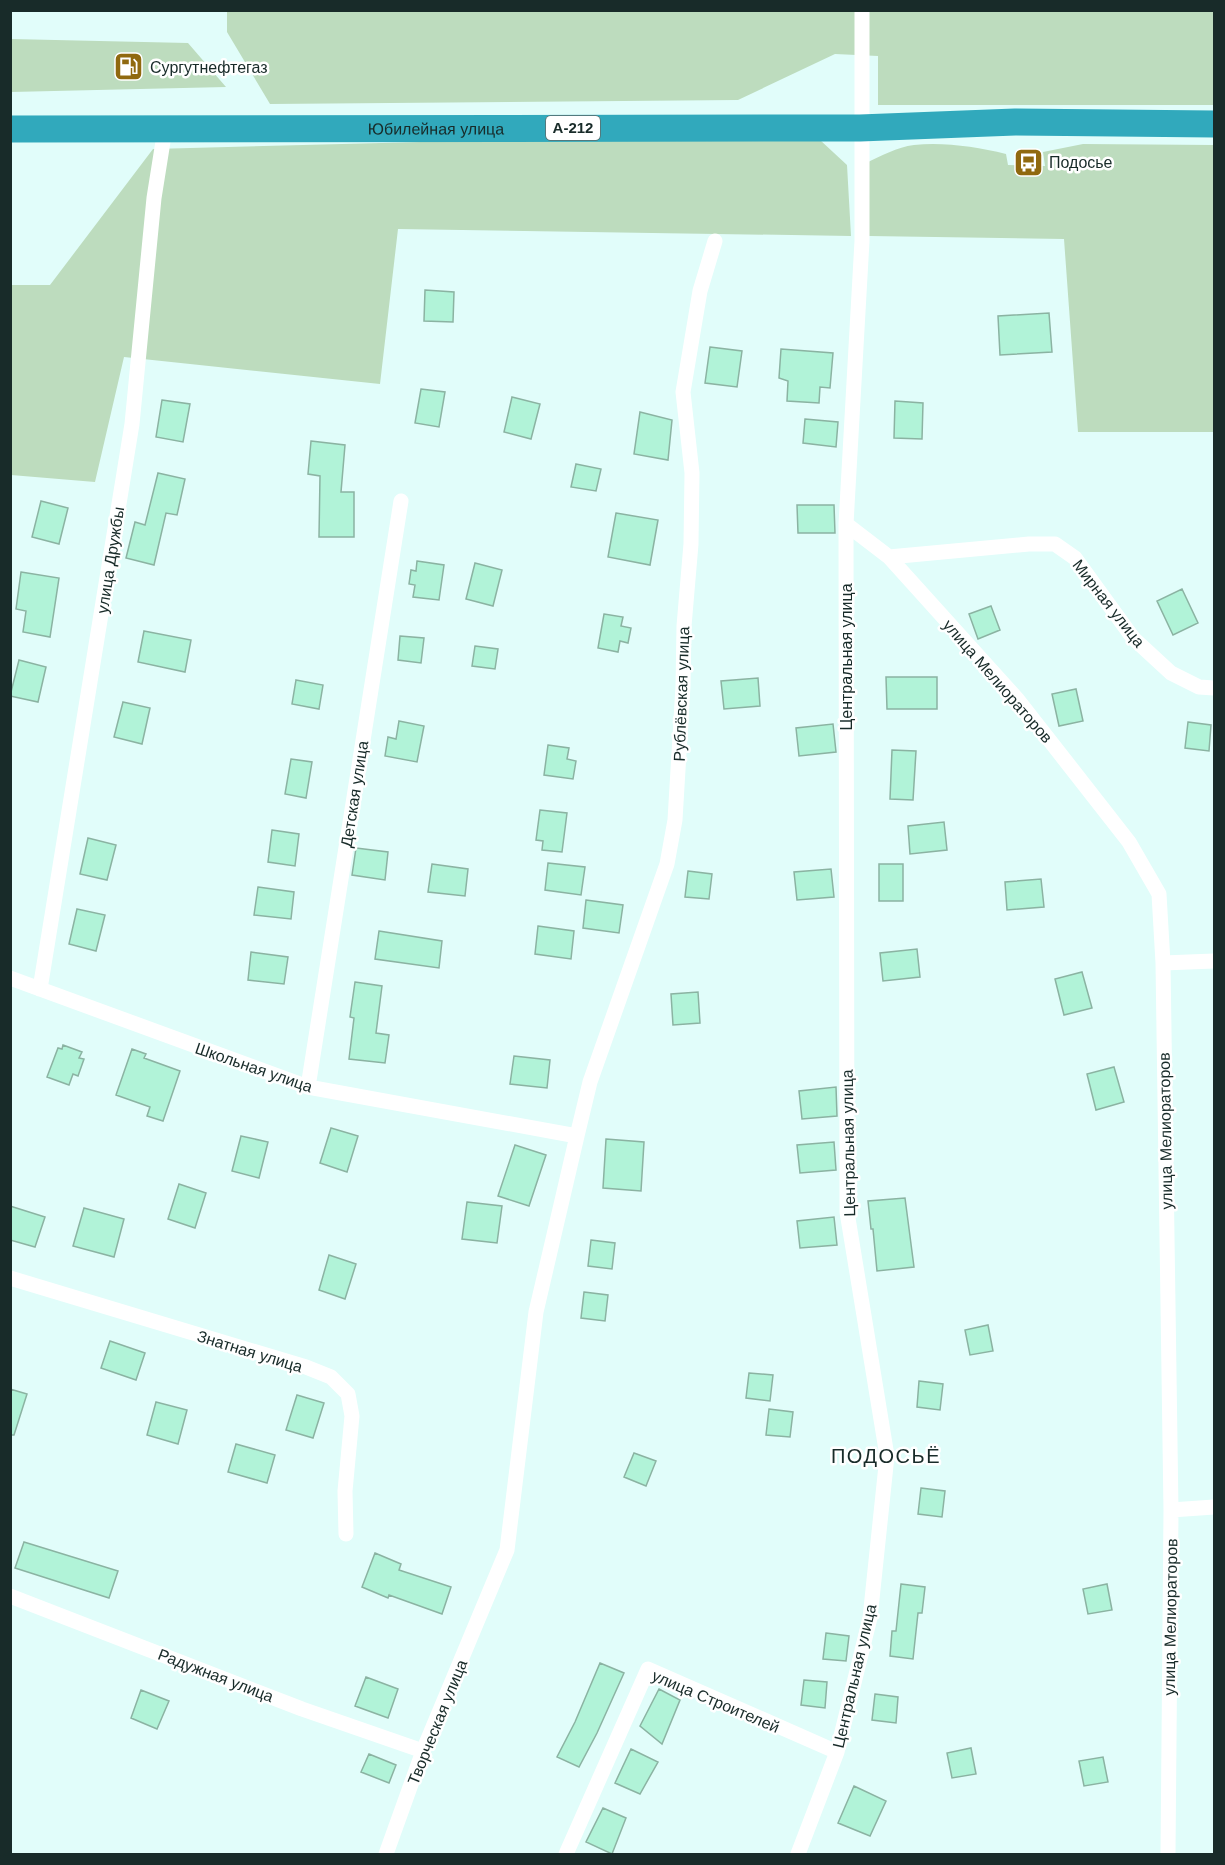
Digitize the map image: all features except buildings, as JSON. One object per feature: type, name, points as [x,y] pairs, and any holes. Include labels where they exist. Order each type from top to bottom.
[{"type":"highway","name":"А-212","points":[[860,128],[1015,122],[1215,124]]},
{"type":"highway","name":"Юбилейная улица","points":[[10,129],[860,128]]},
{"type":"street","name":"Центральная улица","points":[[798,1854],[837,1752],[870,1618],[887,1456],[848,1212],[846,524],[862,241],[860,128],[862,10]]},
{"type":"street","name":"улица Дружбы","points":[[40,989],[132,424],[154,198],[165,129]]},
{"type":"street","name":"Рублёвская улица","points":[[491,1591],[507,1550],[536,1312],[577,1136],[590,1082],[667,864],[675,820],[684,626],[691,544],[692,473],[683,392],[700,291],[715,241]]},
{"type":"street","name":"Детская улица","points":[[308,1087],[400,501]]},
{"type":"street","name":"улица Мелиораторов","points":[[846,524],[889,557],[1018,700],[1129,842],[1159,894],[1163,963],[1171,1510],[1168,1854]]},
{"type":"street","name":"Мирная улица","points":[[889,557],[1029,544],[1055,544],[1075,558],[1133,638],[1172,673],[1199,687],[1215,688]]},
{"type":"street","points":[[1163,963],[1215,961]]},
{"type":"street","name":"Школьная улица","points":[[10,978],[308,1087],[577,1136]]},
{"type":"street","name":"Знатная улица","points":[[10,1278],[306,1367],[331,1377],[348,1394],[352,1416],[345,1491],[346,1534]]},
{"type":"street","points":[[1171,1510],[1215,1508]]},
{"type":"street","name":"Творческая улица","points":[[386,1854],[423,1751],[491,1591]]},
{"type":"street","name":"Радужная улица","points":[[10,1596],[303,1709],[423,1751]]},
{"type":"street","name":"улица Строителей","points":[[566,1854],[648,1669],[837,1752]]},
{"type":"green space","points":[[227,10],[1214,11],[1214,105],[878,105],[878,56],[835,54],[738,100],[270,104],[227,32]]},
{"type":"green space","points":[[11,39],[188,43],[226,87],[11,92]]},
{"type":"green space","points":[[820,140],[847,165],[851,236],[398,229],[380,384],[124,357],[95,482],[11,475],[10,285],[50,285],[153,149],[460,141]]},
{"type":"green space","points":[[926,144],[972,147],[1006,154],[1008,165],[1045,166],[1043,152],[1083,144],[1214,145],[1214,432],[1078,432],[1064,239],[869,236],[866,163],[889,152]]},
{"type":"place","name":"Сургутнефтегаз","points":[[129,67]]},
{"type":"place","name":"Подосье","points":[[1028,162]]},
{"type":"district","name":"ПОДОСЬЁ","points":[[886,1456]]}]
